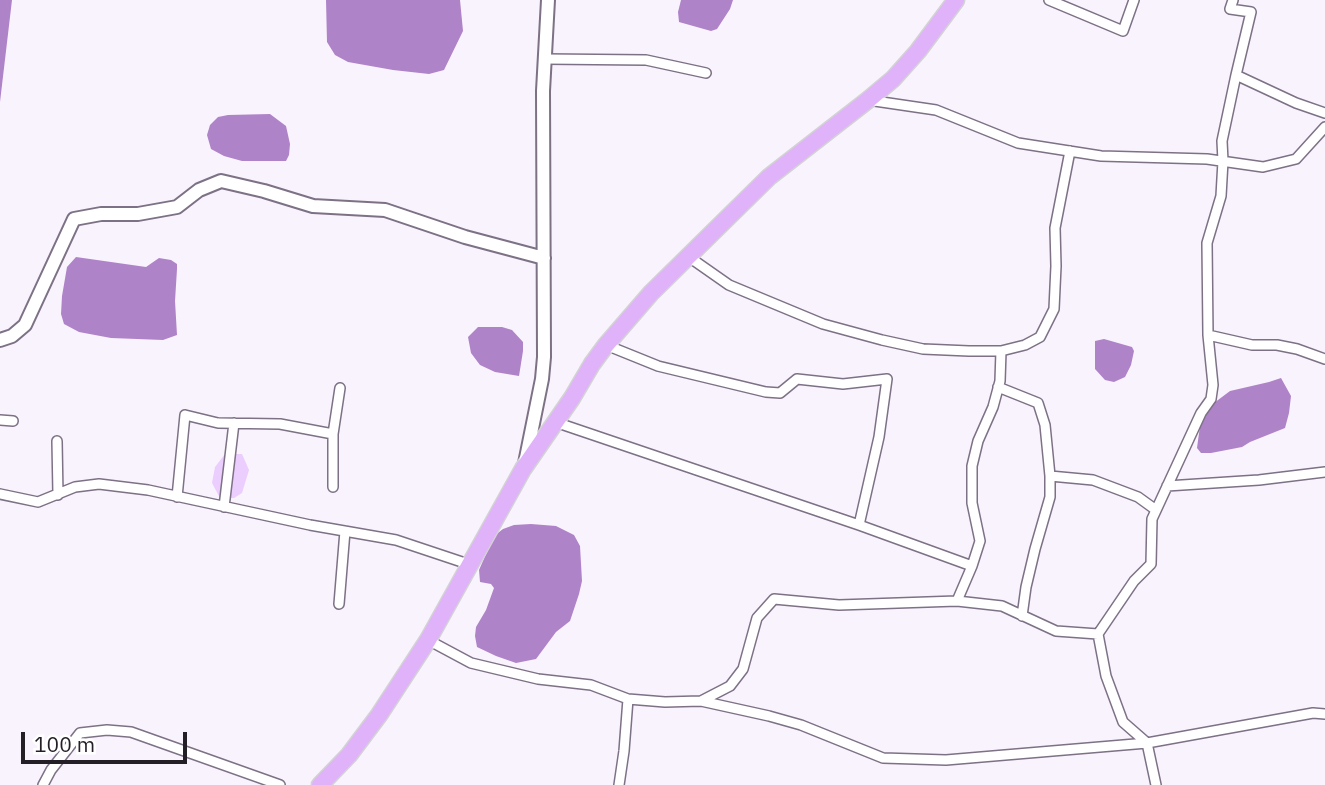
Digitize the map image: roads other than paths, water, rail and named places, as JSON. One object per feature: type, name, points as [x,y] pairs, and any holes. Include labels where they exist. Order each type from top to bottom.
[{"type":"highway","points":[[320,785],[349,755],[379,715],[428,640],[523,469],[606,345],[651,293],[769,177],[894,79],[956,0]]},
{"type":"street","points":[[523,469],[544,357],[543,91],[548,0]]},
{"type":"street","points":[[1049,0],[1123,31],[1134,0]]},
{"type":"street","points":[[1156,785],[1147,743],[1123,722],[1106,676],[1098,634],[1134,581],[1151,564],[1152,519],[1201,413],[1210,400],[1213,385],[1207,243],[1221,196],[1222,141],[1251,12],[1230,9],[1233,0]]},
{"type":"street","points":[[545,59],[646,60],[706,73]]},
{"type":"street","points":[[1236,75],[1296,103],[1325,113]]},
{"type":"street","points":[[868,100],[936,110],[1018,143],[1101,156],[1207,159],[1263,167],[1296,159],[1325,127]]},
{"type":"street","points":[[689,257],[729,285],[823,324],[882,340],[923,349],[969,351],[1001,351],[1025,345],[1040,337],[1054,309],[1055,228],[1070,151]]},
{"type":"street","points":[[0,340],[12,336],[25,325],[74,219],[100,214],[138,214],[177,207],[199,190],[221,181],[313,206],[385,210],[465,237],[544,258]]},
{"type":"street","points":[[1209,335],[1252,345],[1287,347],[1325,359]]},
{"type":"street","points":[[606,345],[658,366],[766,392],[780,393],[797,379],[843,384],[887,379],[879,437],[859,525]]},
{"type":"street","points":[[957,601],[980,541],[972,503],[972,466],[978,441],[993,407],[1000,381],[1001,351]]},
{"type":"street","points":[[998,387],[1038,403],[1045,425],[1050,497],[1032,562],[1022,616]]},
{"type":"street","points":[[333,487],[333,434],[340,388]]},
{"type":"street","points":[[177,497],[186,415],[218,423],[280,424],[333,434]]},
{"type":"street","points":[[0,420],[13,421]]},
{"type":"street","points":[[555,422],[972,566]]},
{"type":"street","points":[[224,507],[234,423]]},
{"type":"street","points":[[57,441],[58,495]]},
{"type":"street","points":[[1167,486],[1259,480],[1325,472]]},
{"type":"street","points":[[1050,476],[1093,480],[1138,497],[1156,510]]},
{"type":"street","points":[[0,494],[38,502],[75,487],[99,484],[148,490],[396,540],[471,565]]},
{"type":"street","points":[[339,604],[345,531]]},
{"type":"street","points":[[701,701],[730,686],[743,669],[757,618],[774,599],[839,605],[957,601],[1002,606],[1056,631],[1098,634]]},
{"type":"street","points":[[428,640],[471,663],[538,680],[591,685],[628,699],[701,701],[769,716],[801,725],[883,758],[946,760],[1147,743],[1325,713]]},
{"type":"street","points":[[619,785],[628,699]]},
{"type":"street","points":[[43,785],[51,770],[80,733],[107,730],[131,732],[280,785]]}]
